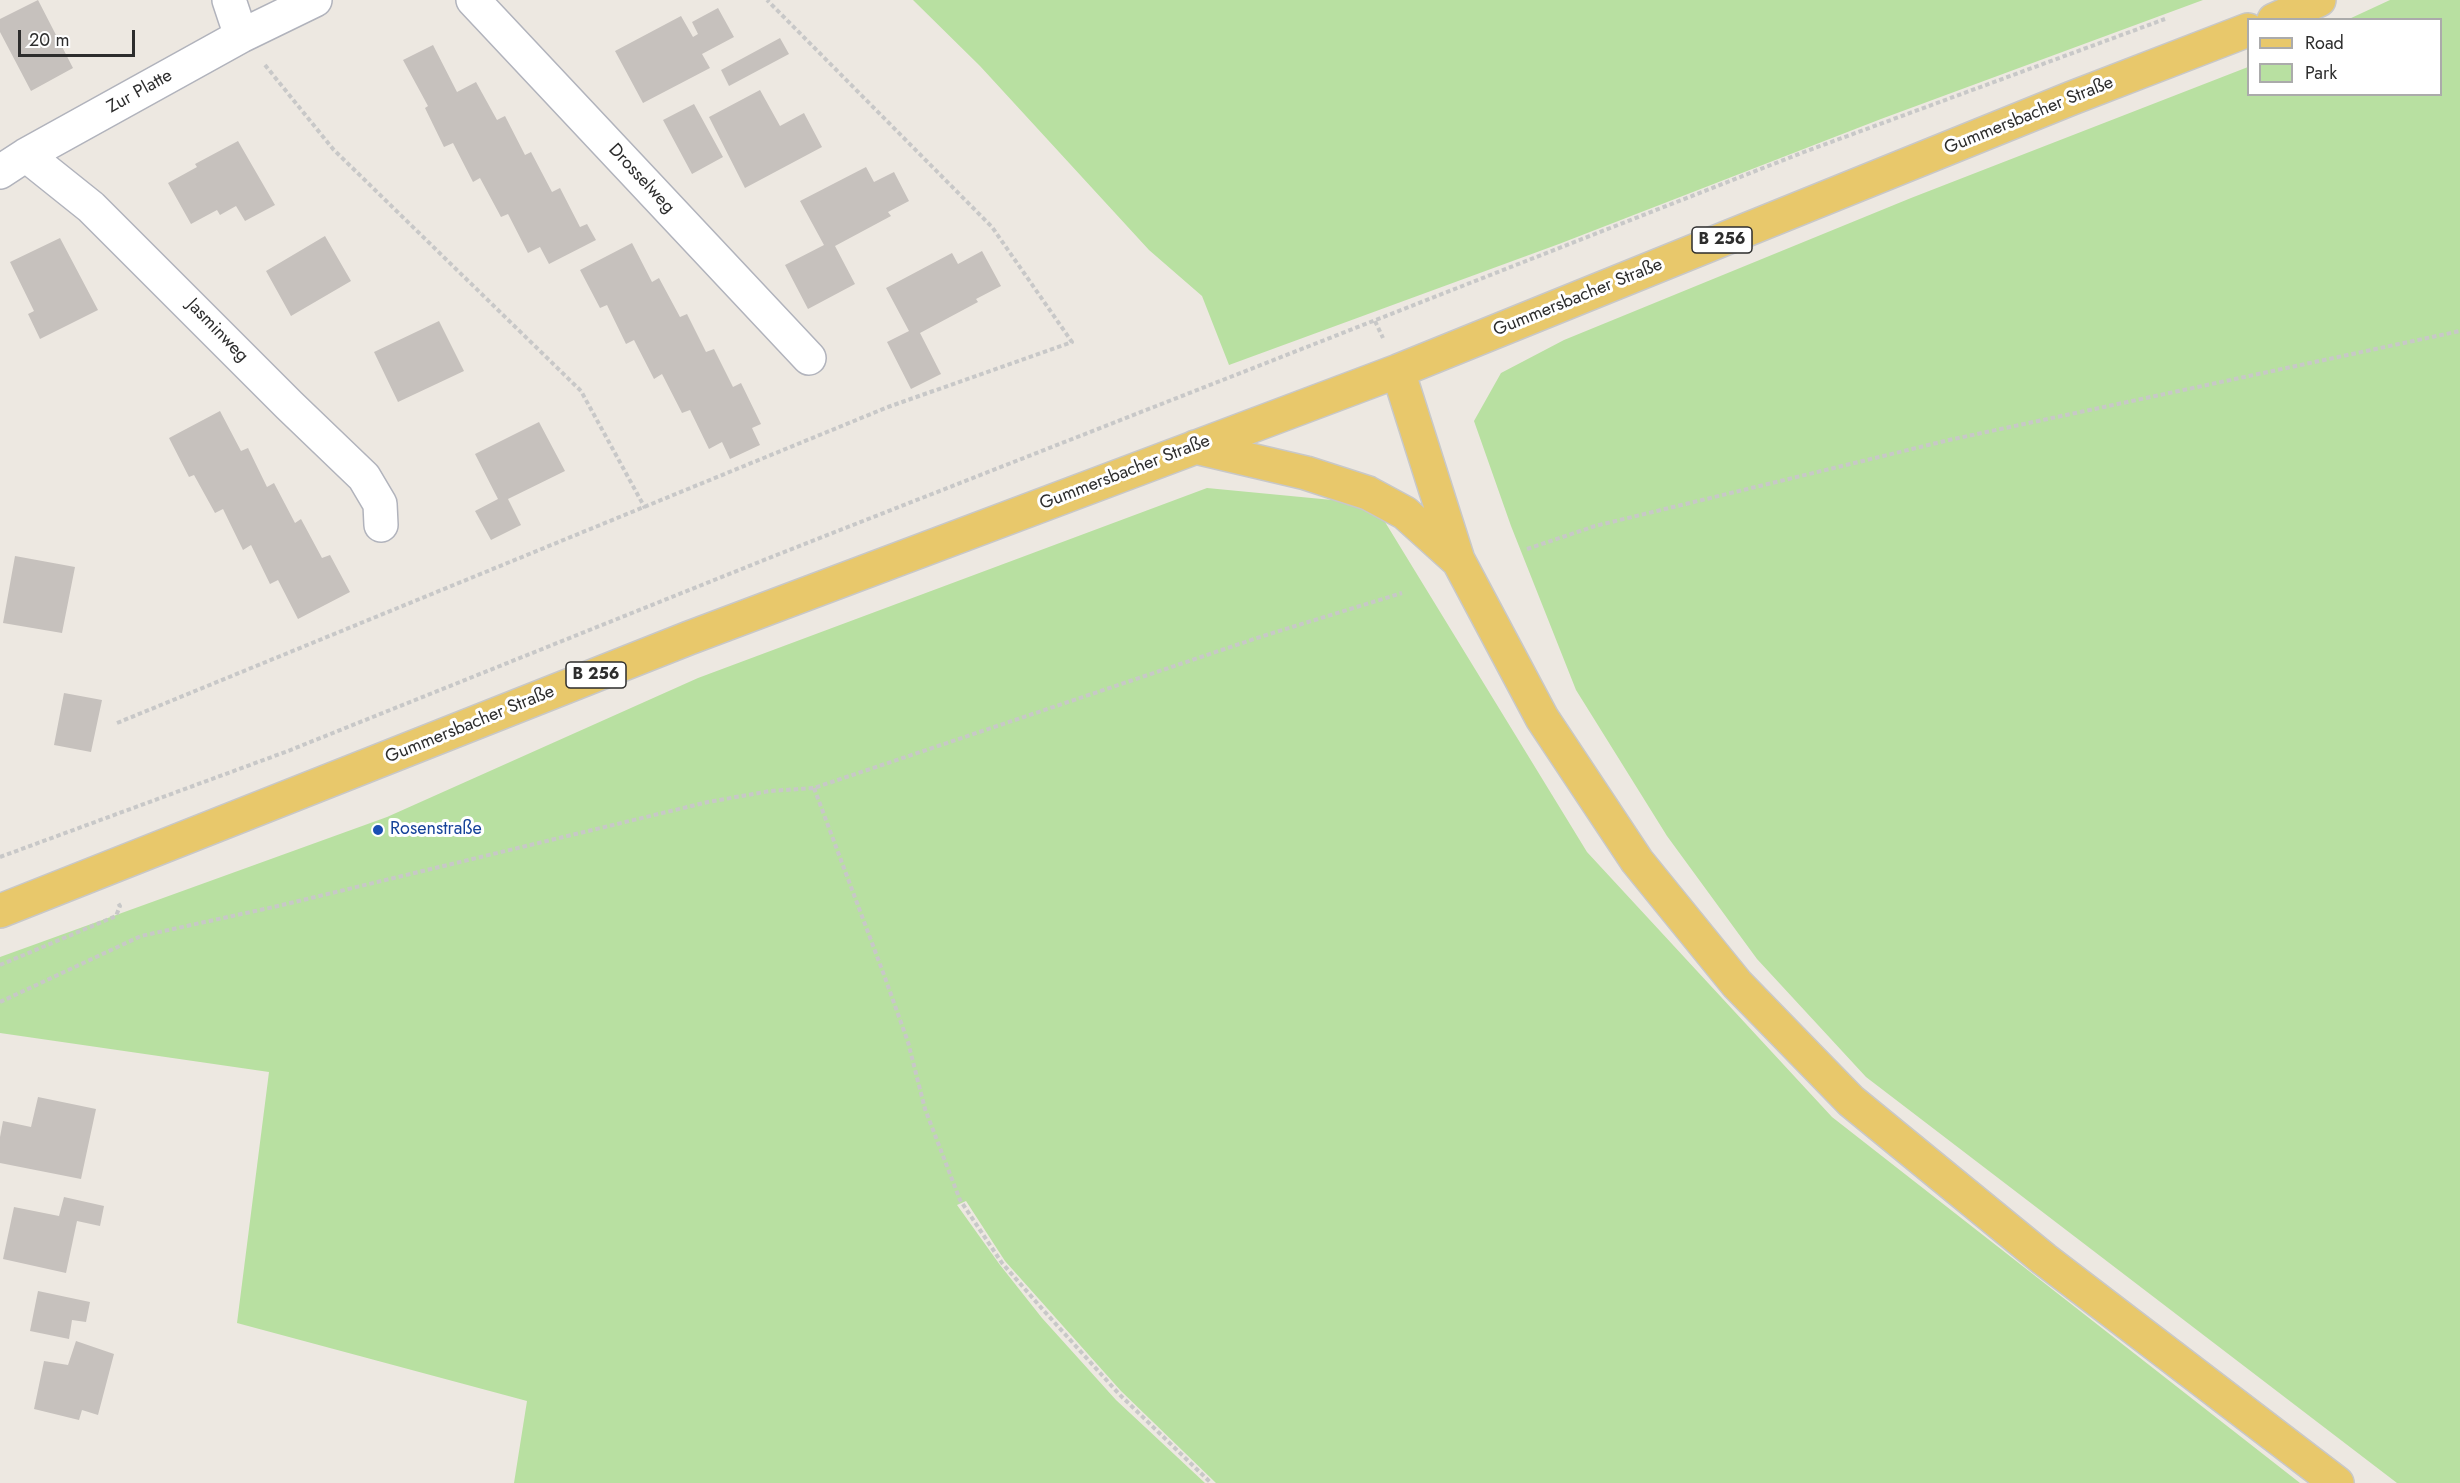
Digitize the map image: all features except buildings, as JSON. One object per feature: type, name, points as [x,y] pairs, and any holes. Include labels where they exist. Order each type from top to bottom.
[{"type":"main road","points":[[2278,18],[2319,0]]},
{"type":"main road","name":"Gummersbacher Straße","points":[[0,911],[689,638],[1398,371],[2061,102],[2247,30]]},
{"type":"main road","points":[[1398,371],[1458,560],[1548,728],[1637,861],[1737,984],[1851,1101],[2044,1259],[2337,1483]]},
{"type":"main road","points":[[1195,447],[1306,473],[1368,493],[1405,513],[1458,560]]},
{"type":"street","points":[[228,0],[241,36]]},
{"type":"street","name":"Zur Platte","points":[[13,164],[241,36],[315,0]]},
{"type":"street","name":"Drosselweg","points":[[473,0],[809,358]]},
{"type":"street","name":"Jasminweg","points":[[13,164],[92,207],[364,477],[380,504],[381,525]]},
{"type":"path","points":[[117,723],[888,407],[1072,342],[992,227],[767,0]]},
{"type":"path","points":[[0,856],[288,751],[779,554],[1783,160],[2169,18]]},
{"type":"path","points":[[241,36],[333,149],[581,391],[645,508]]},
{"type":"path","points":[[1527,549],[1595,526],[1949,440],[2460,331]]},
{"type":"path","points":[[0,1002],[141,936],[278,906],[708,802],[770,791],[814,788],[1263,636],[1402,593]]},
{"type":"path","points":[[814,788],[908,1042],[925,1109],[960,1200],[1002,1263],[1045,1312],[1119,1394],[1211,1483]]},
{"type":"green space","points":[[913,0],[2203,0],[1881,119],[1559,244],[1229,365],[1202,296],[1149,250],[980,66]]},
{"type":"green space","points":[[2390,0],[2460,0],[2460,1483],[2397,1483],[1866,1077],[1757,959],[1667,836],[1576,690],[1511,526],[1474,421],[1501,373],[1564,340],[1911,198],[2247,67],[2247,96],[2442,96],[2442,18],[2351,18]]},
{"type":"green space","points":[[1207,488],[1374,504],[1587,852],[1832,1117],[2300,1483],[1216,1483],[1121,1391],[1005,1261],[966,1201],[957,1205],[1042,1318],[1116,1400],[1205,1483],[514,1483],[527,1401],[237,1323],[269,1072],[0,1033],[0,957],[387,817],[698,678]]},
{"type":"place","name":"Rosenstraße","points":[[378,830]]}]
